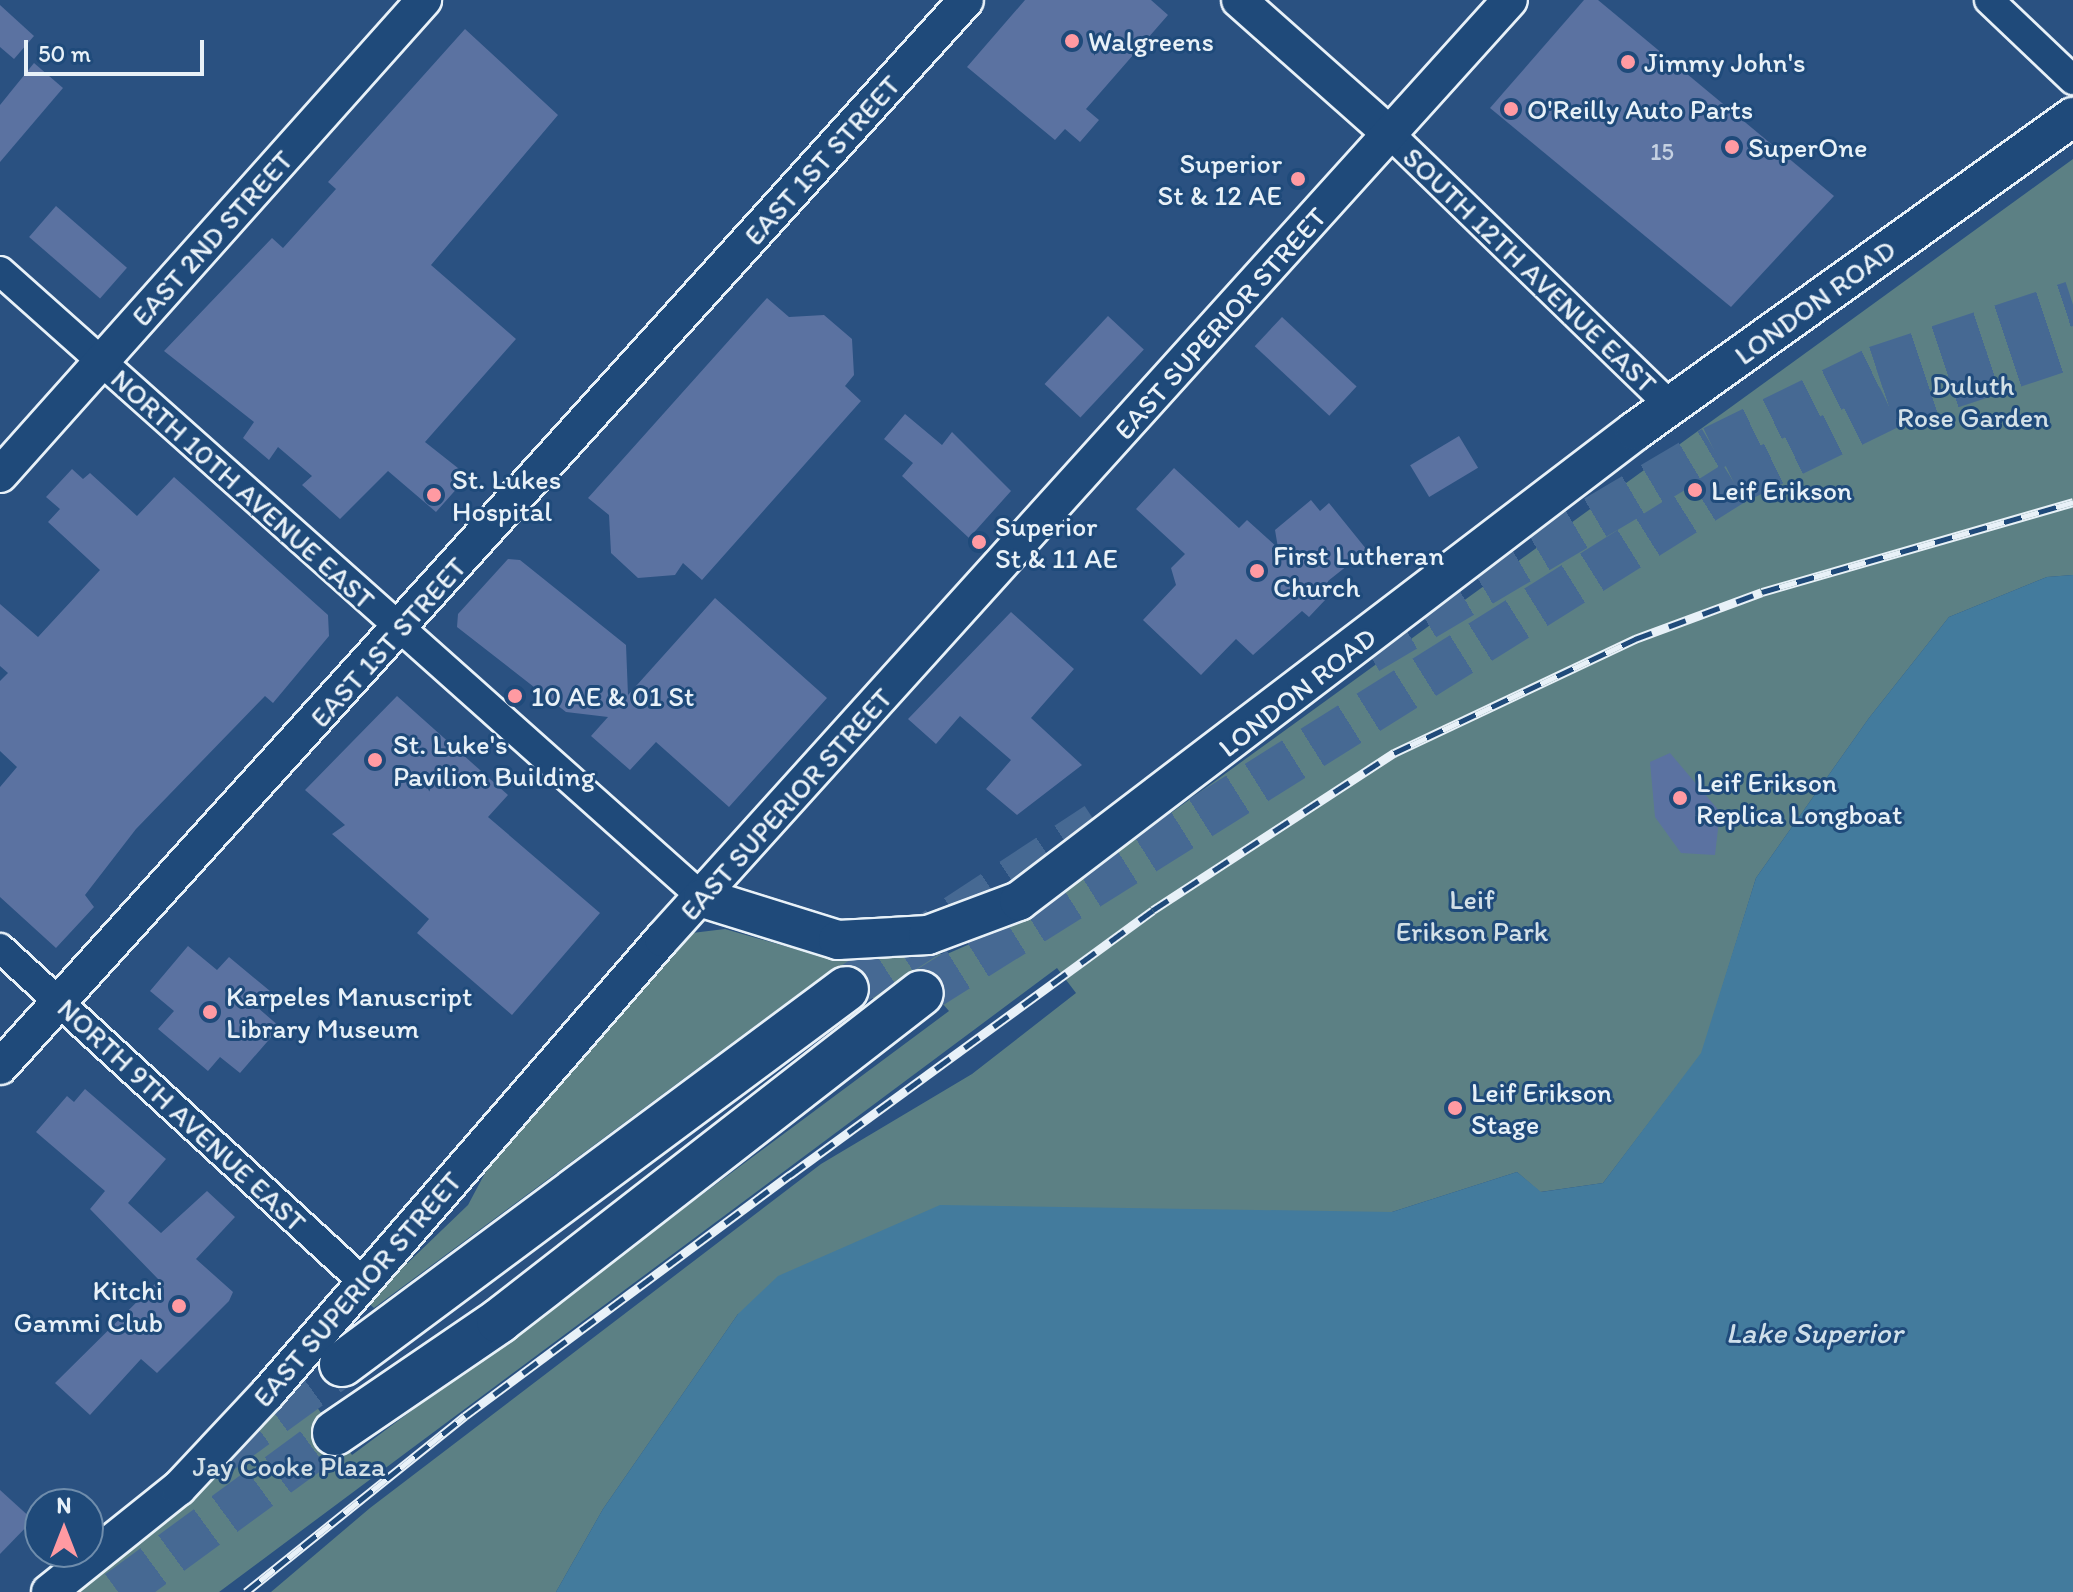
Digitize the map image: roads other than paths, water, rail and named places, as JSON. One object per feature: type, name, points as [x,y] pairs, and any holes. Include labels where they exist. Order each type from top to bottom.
[{"type":"highway","points":[[342,1364],[846,989]]},
{"type":"highway","points":[[335,1433],[499,1321],[921,993]]},
{"type":"main road","name":"LONDON ROAD","points":[[703,898],[838,940],[928,935],[1019,901],[1671,406],[2073,117]]},
{"type":"street","name":"EAST 2ND STREET","points":[[0,475],[424,0]]},
{"type":"street","name":"EAST 1ST STREET","points":[[0,1067],[399,631],[966,0]]},
{"type":"street","points":[[1239,0],[1390,134]]},
{"type":"street","name":"EAST SUPERIOR STREET","points":[[49,1592],[179,1488],[703,898],[1510,0]]},
{"type":"street","points":[[1989,0],[2073,80]]},
{"type":"street","name":"SOUTH 12TH AVENUE EAST","points":[[1390,134],[1671,406]]},
{"type":"street","name":"NORTH 10TH AVENUE EAST","points":[[0,271],[399,631],[703,898]]},
{"type":"street","name":"NORTH 9TH AVENUE EAST","points":[[0,948],[363,1282]]},
{"type":"water","name":"Lake Superior","points":[[2073,575],[2073,1592],[556,1592],[603,1509],[738,1314],[778,1276],[940,1205],[1392,1212],[1517,1172],[1541,1192],[1603,1183],[1701,1053],[1756,878],[1869,718],[1949,617],[2047,577]]},
{"type":"tunnel","points":[[1368,652],[1713,448],[1876,368],[2073,303]]},
{"type":"tunnel","points":[[921,993],[1734,483],[1889,407],[2073,346]]},
{"type":"tunnel","points":[[846,989],[1097,824]]},
{"type":"tunnel","points":[[221,1452],[342,1364]]},
{"type":"tunnel","points":[[118,1592],[335,1433]]},
{"type":"railway","points":[[246,1592],[465,1416],[790,1175],[1153,910],[1394,753],[1635,639],[1762,592],[2073,502]]},
{"type":"place","name":"Walgreens","points":[[1072,41]]},
{"type":"place","name":"Jimmy John's","points":[[1628,62]]},
{"type":"place","name":"O'Reilly Auto Parts","points":[[1511,109]]},
{"type":"place","name":"SuperOne","points":[[1732,147]]},
{"type":"place","name":"Superior St & 12 AE","points":[[1298,179]]},
{"type":"place","name":"Leif Erikson","points":[[1695,490]]},
{"type":"place","name":"St. Lukes Hospital","points":[[434,495]]},
{"type":"place","name":"Superior St & 11 AE","points":[[979,542]]},
{"type":"place","name":"First Lutheran Church","points":[[1257,571]]},
{"type":"place","name":"10 AE & 01 St","points":[[515,696]]},
{"type":"place","name":"St. Luke's Pavilion Building","points":[[375,760]]},
{"type":"place","name":"Leif Erikson Replica Longboat","points":[[1680,798]]},
{"type":"place","name":"Karpeles Manuscript Library Museum","points":[[210,1012]]},
{"type":"place","name":"Leif Erikson Stage","points":[[1455,1108]]},
{"type":"place","name":"Kitchi Gammi Club","points":[[179,1306]]},
{"type":"park label","name":"Duluth Rose Garden","points":[[1973,401]]},
{"type":"park label","name":"Leif Erikson Park","points":[[1472,915]]},
{"type":"park label","name":"Jay Cooke Plaza","points":[[289,1466]]}]
